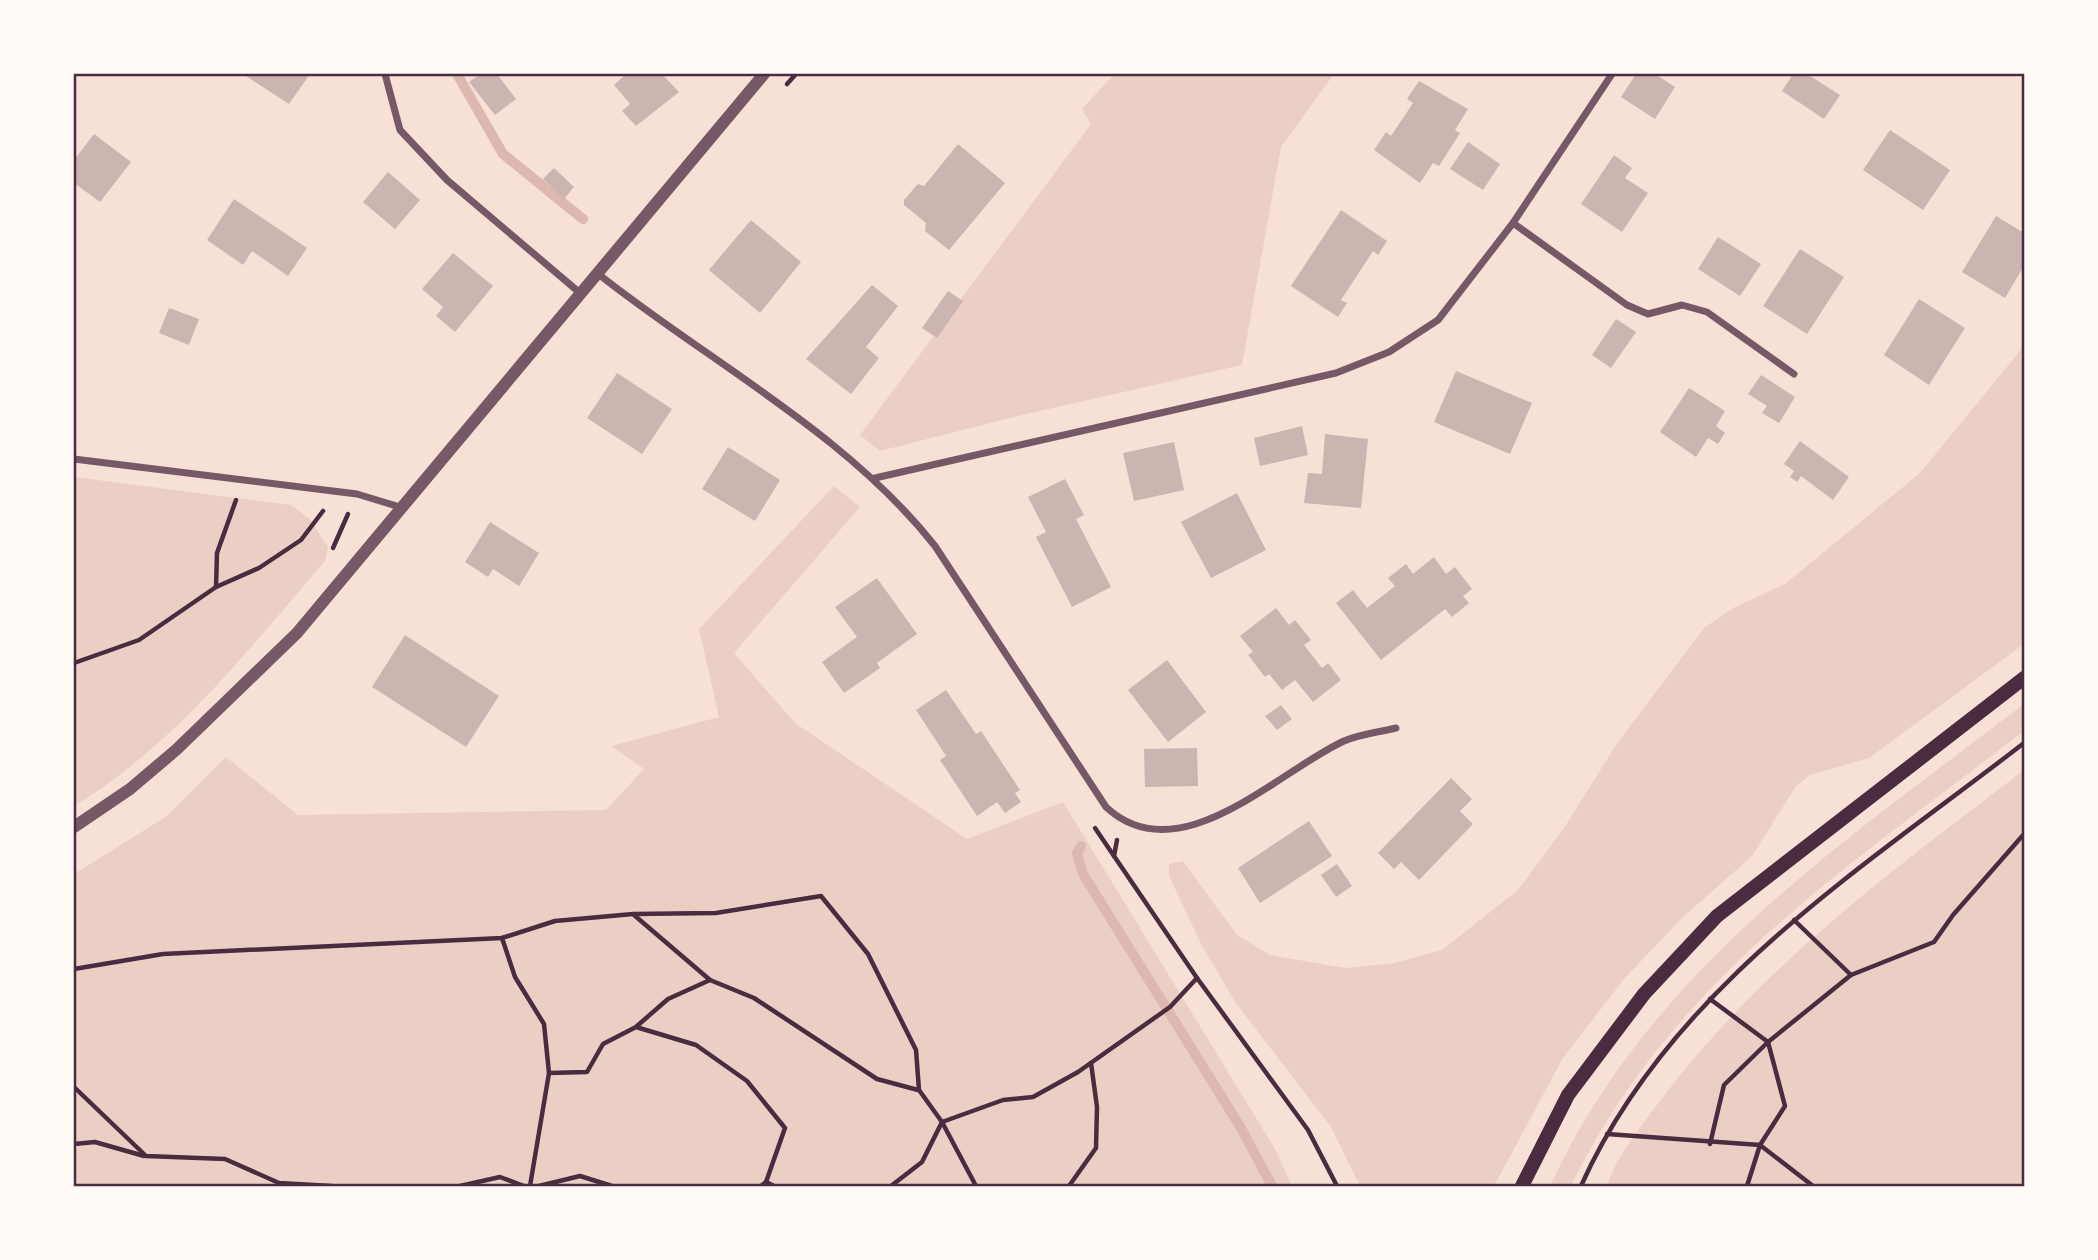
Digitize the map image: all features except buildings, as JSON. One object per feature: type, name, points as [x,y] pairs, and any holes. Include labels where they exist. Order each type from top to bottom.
[{"type":"main road","points":[[1522,1186],[1568,1095],[1644,994],[1717,916],[2025,678]]},
{"type":"street","points":[[385,74],[400,130],[447,180],[580,293]]},
{"type":"street","points":[[74,827],[130,789],[176,750],[281,649],[764,74]]},
{"type":"street","points":[[874,478],[1336,373],[1389,352],[1438,320],[1513,223],[1612,74]]},
{"type":"street","points":[[1513,223],[1627,305],[1648,314],[1682,305],[1707,312],[1794,374]]},
{"type":"street","points":[[597,273],[874,478],[906,509],[935,546],[1106,807],[1121,821],[1160,832],[1204,820],[1244,804],[1345,740],[1396,728]]},
{"type":"street","points":[[74,459],[357,494],[400,507]]},
{"type":"path","points":[[216,587],[217,553],[245,481]]},
{"type":"path","points":[[74,663],[139,640],[216,587],[259,568],[301,540],[337,492]]},
{"type":"path","points":[[331,552],[357,494]]},
{"type":"path","points":[[1581,1186],[1607,1134],[1674,1037],[1710,999],[1794,920],[2025,743]]},
{"type":"path","points":[[1091,821],[1196,978],[1308,1130],[1337,1186]]},
{"type":"path","points":[[1114,856],[1121,821]]},
{"type":"path","points":[[1710,1143],[1724,1086],[1768,1042],[1851,975],[1934,942],[1953,915],[2025,834]]},
{"type":"path","points":[[74,969],[163,954],[502,938],[555,921],[633,914],[716,913],[821,896],[868,954],[916,1050],[919,1090],[942,1122],[976,1186]]},
{"type":"path","points":[[633,914],[710,980],[754,998],[877,1079],[919,1090]]},
{"type":"path","points":[[1794,920],[1851,975]]},
{"type":"path","points":[[502,938],[515,977],[544,1024],[549,1073],[530,1186]]},
{"type":"path","points":[[891,1186],[922,1162],[942,1122],[1003,1100],[1033,1097],[1091,1063],[1170,1007],[1196,978]]},
{"type":"path","points":[[549,1073],[587,1072],[603,1044],[636,1027],[668,999],[710,980]]},
{"type":"path","points":[[1710,999],[1768,1042],[1785,1106],[1760,1145],[1747,1186]]},
{"type":"path","points":[[636,1027],[696,1045],[747,1081],[785,1128],[766,1182],[761,1186]]},
{"type":"path","points":[[1069,1186],[1096,1148],[1097,1107],[1091,1063]]},
{"type":"path","points":[[74,1087],[146,1156]]},
{"type":"path","points":[[1607,1134],[1760,1145],[1813,1186]]},
{"type":"path","points":[[74,1144],[95,1142],[146,1156],[225,1159],[279,1185],[332,1186]]},
{"type":"path","points":[[539,1186],[580,1176],[612,1186]]},
{"type":"path","points":[[460,1186],[500,1177],[524,1186]]},
{"type":"path","points":[[766,1182],[774,1186]]},
{"type":"shaded area","points":[[1114,74],[1334,74],[1281,147],[1242,365],[1018,416],[880,451],[860,435],[1091,124],[1082,109]]},
{"type":"shaded area","points":[[2024,346],[2024,644],[1869,758],[1810,775],[1796,786],[1752,856],[1681,919],[1624,979],[1563,1058],[1494,1186],[1360,1186],[1331,1127],[1235,1002],[1201,944],[1169,876],[1169,864],[1183,861],[1237,935],[1270,955],[1345,968],[1395,963],[1442,950],[1518,890],[1564,828],[1618,742],[1705,627],[1735,607],[1785,584],[1920,473]]},
{"type":"shaded area","points":[[74,477],[291,505],[310,519],[328,547],[325,561],[209,694],[145,755],[74,806]]},
{"type":"shaded area","points":[[834,486],[860,507],[734,653],[795,723],[967,839],[1063,802],[1275,1149],[1292,1186],[74,1186],[74,874],[167,816],[226,757],[298,815],[606,810],[644,769],[611,746],[719,717],[699,629]]},
{"type":"shaded area","points":[[2024,704],[2024,731],[1830,881],[1769,932],[1712,987],[1660,1047],[1612,1113],[1571,1186],[1550,1186],[1592,1109],[1641,1039],[1696,975],[1820,861]]},
{"type":"shaded area","points":[[2024,770],[2024,1186],[1607,1186],[1624,1151],[1663,1097],[1702,1049],[1787,961],[1879,882]]},
{"type":"waterway","points":[[457,74],[503,154],[583,219]]},
{"type":"waterway","points":[[1081,846],[1077,853],[1083,874],[1241,1128],[1272,1186]]}]
